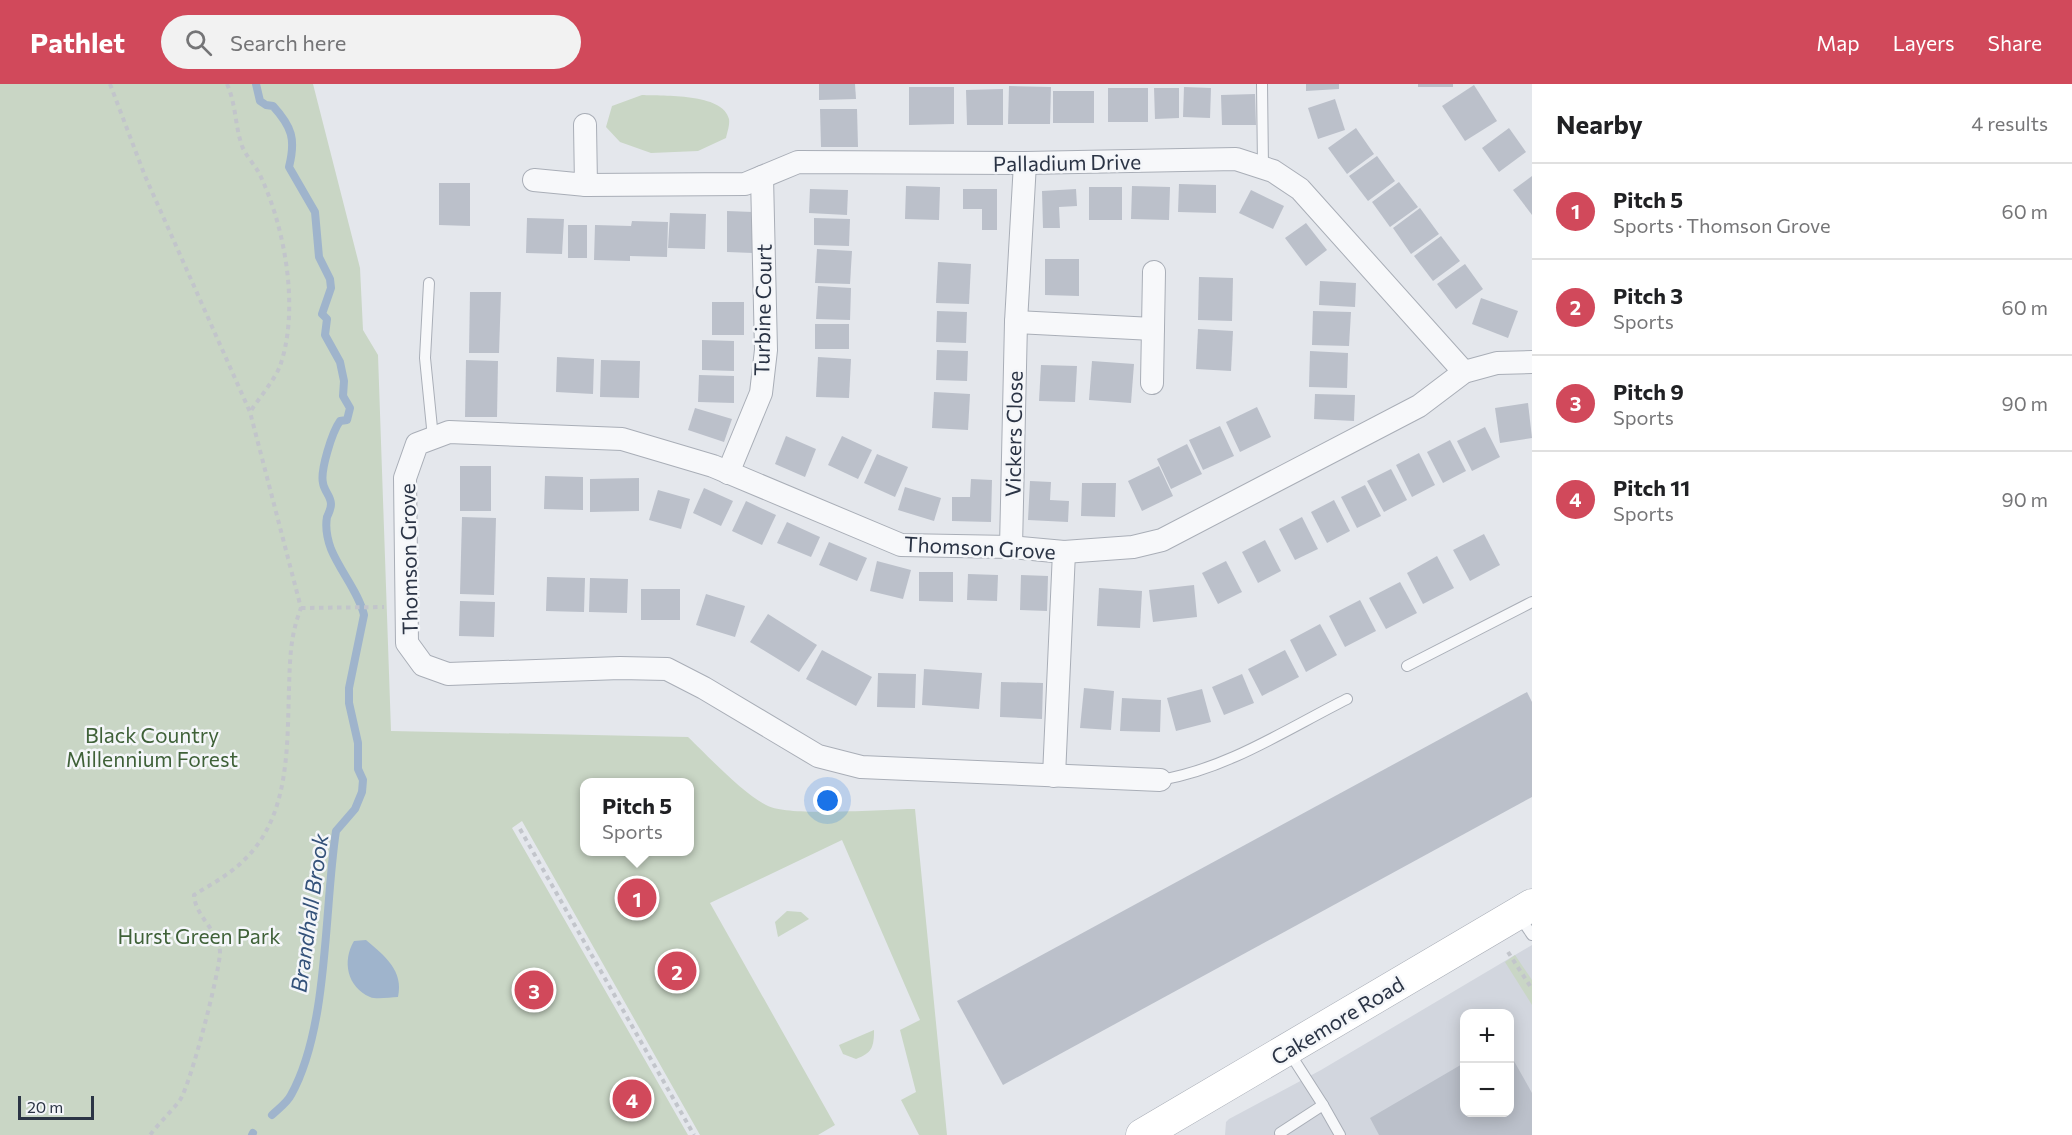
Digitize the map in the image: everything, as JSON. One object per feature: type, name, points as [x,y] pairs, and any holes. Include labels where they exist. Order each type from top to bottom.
[{"type":"main road","name":"Cakemore Road","points":[[1142,1135],[1174,1122],[1287,1049],[1527,918]]},
{"type":"street","points":[[585,125],[586,185]]},
{"type":"street","name":"Palladium Drive","points":[[534,180],[586,185],[745,184],[798,162],[1025,163],[1236,159],[1273,171],[1300,189],[1464,372]]},
{"type":"street","name":"Vickers Close","points":[[1011,547],[1016,322],[1025,163]]},
{"type":"street","name":"Turbine Court","points":[[729,473],[761,393],[766,350],[762,177]]},
{"type":"street","points":[[1152,383],[1154,272]]},
{"type":"street","points":[[1016,322],[1153,330]]},
{"type":"street","points":[[1464,372],[1497,363],[1532,362]]},
{"type":"street","name":"Thomson Grove","points":[[1160,780],[861,767],[818,756],[705,688],[667,669],[620,668],[448,674],[423,665],[407,643],[405,478],[417,444],[449,432],[622,439],[729,473],[901,545],[1011,547],[1064,552],[1133,547],[1162,540],[1419,406],[1464,372]]},
{"type":"street","points":[[1054,776],[1064,552]]},
{"type":"lane","points":[[1262,84],[1263,167]]},
{"type":"lane","points":[[429,283],[425,358],[433,438]]},
{"type":"lane","points":[[1407,666],[1532,602]]},
{"type":"lane","points":[[1160,780],[1191,775],[1220,764],[1347,699]]},
{"type":"lane","points":[[1287,1049],[1340,1135]]},
{"type":"lane","points":[[1280,1133],[1323,1105]]},
{"type":"path","points":[[111,84],[146,176],[250,412],[301,608],[291,632],[286,765],[276,808],[264,837],[243,862],[194,895],[195,907],[211,930],[220,951],[197,1049],[181,1098],[150,1135]]},
{"type":"path","points":[[227,84],[234,99],[242,146],[259,173],[279,225],[288,282],[286,334],[280,367],[250,412]]},
{"type":"path","points":[[301,608],[373,607]]},
{"type":"path","points":[[520,829],[694,1135]]},
{"type":"path","points":[[1508,952],[1532,989]]},
{"type":"shaded area","points":[[1532,945],[1532,1135],[1225,1135],[1226,1122],[1321,1070]]},
{"type":"green space","name":"Hurst Green Park","points":[[0,84],[313,84],[360,268],[363,330],[378,355],[391,731],[688,737],[737,784],[768,806],[817,812],[915,809],[947,1135],[919,1135],[901,1100],[916,1092],[900,1030],[920,1020],[842,840],[710,903],[835,1125],[818,1135],[700,1135],[522,821],[512,828],[688,1135],[0,1135]]},
{"type":"green space","points":[[642,95],[677,96],[716,104],[729,119],[726,138],[698,151],[651,153],[620,142],[606,127],[612,106]]},
{"type":"green space","points":[[787,911],[801,912],[809,919],[778,937],[775,922]]},
{"type":"green space","points":[[1515,955],[1532,980],[1532,1005],[1505,962]]},
{"type":"green space","points":[[874,1030],[873,1045],[869,1052],[856,1059],[843,1054],[839,1045]]},
{"type":"water","points":[[366,940],[386,958],[396,972],[398,997],[370,997],[362,993],[352,980],[348,965],[350,949],[354,941]]},
{"type":"building","points":[[819,84],[855,84],[856,99],[819,100]]},
{"type":"building","points":[[1306,84],[1339,84],[1339,89],[1306,91]]},
{"type":"building","points":[[1418,84],[1453,84],[1453,87],[1418,87]]},
{"type":"building","points":[[1474,85],[1497,121],[1465,141],[1442,106]]},
{"type":"building","points":[[1009,86],[1051,87],[1050,124],[1008,124]]},
{"type":"building","points":[[909,87],[954,87],[954,124],[909,125]]},
{"type":"building","points":[[1184,87],[1211,88],[1210,118],[1183,117]]},
{"type":"building","points":[[1108,88],[1148,88],[1148,122],[1108,122]]},
{"type":"building","points":[[1154,88],[1179,88],[1179,118],[1155,119]]},
{"type":"building","points":[[1003,89],[1003,125],[967,125],[966,90]]},
{"type":"building","points":[[1053,91],[1094,91],[1094,123],[1053,123]]},
{"type":"building","points":[[1255,94],[1256,125],[1222,125],[1221,95]]},
{"type":"building","points":[[1335,99],[1345,130],[1318,139],[1308,108]]},
{"type":"building","points":[[820,109],[857,109],[858,147],[821,147]]},
{"type":"building","points":[[1356,128],[1374,154],[1347,174],[1328,148]]},
{"type":"building","points":[[1509,128],[1526,152],[1499,172],[1482,148]]},
{"type":"building","points":[[1377,156],[1395,181],[1368,201],[1349,176]]},
{"type":"building","points":[[1532,176],[1532,215],[1513,190]]},
{"type":"building","points":[[1399,182],[1418,207],[1390,227],[1372,202]]},
{"type":"building","points":[[439,183],[470,183],[470,226],[439,225]]},
{"type":"building","points":[[1179,184],[1216,185],[1216,213],[1178,212]]},
{"type":"building","points":[[906,186],[940,187],[939,220],[905,219]]},
{"type":"building","points":[[1132,186],[1170,187],[1169,220],[1131,219]]},
{"type":"building","points":[[1089,187],[1122,187],[1122,220],[1089,220]]},
{"type":"building","points":[[810,189],[848,190],[847,215],[809,213]]},
{"type":"building","points":[[963,189],[997,189],[997,230],[982,230],[982,209],[963,209]]},
{"type":"building","points":[[1076,189],[1077,206],[1059,207],[1060,228],[1043,228],[1042,191]]},
{"type":"building","points":[[1251,190],[1284,206],[1273,229],[1239,213]]},
{"type":"building","points":[[1420,208],[1439,234],[1411,254],[1393,228]]},
{"type":"building","points":[[727,211],[753,212],[753,253],[727,252]]},
{"type":"building","points":[[670,213],[706,214],[705,249],[668,248]]},
{"type":"building","points":[[527,218],[564,219],[562,254],[526,253]]},
{"type":"building","points":[[814,218],[850,219],[849,246],[814,245]]},
{"type":"building","points":[[632,221],[668,222],[667,257],[630,256],[630,261],[594,260],[595,225],[631,226]]},
{"type":"building","points":[[1306,223],[1327,250],[1306,266],[1285,238]]},
{"type":"building","points":[[568,225],[587,225],[587,258],[568,258]]},
{"type":"building","points":[[1441,236],[1460,261],[1433,281],[1414,256]]},
{"type":"building","points":[[817,249],[852,251],[850,284],[815,283]]},
{"type":"building","points":[[1045,259],[1079,259],[1079,296],[1045,295]]},
{"type":"building","points":[[938,262],[971,264],[969,304],[936,303]]},
{"type":"building","points":[[1465,264],[1483,289],[1456,309],[1437,284]]},
{"type":"building","points":[[1199,277],[1233,278],[1232,321],[1198,320]]},
{"type":"building","points":[[1320,281],[1356,283],[1355,307],[1319,305]]},
{"type":"building","points":[[818,286],[851,288],[850,320],[816,319]]},
{"type":"building","points":[[470,292],[501,292],[499,353],[469,353]]},
{"type":"building","points":[[1481,298],[1518,311],[1508,338],[1472,324]]},
{"type":"building","points":[[712,302],[744,302],[744,335],[712,335]]},
{"type":"building","points":[[937,311],[967,312],[966,343],[936,342]]},
{"type":"building","points":[[1313,311],[1351,312],[1349,346],[1312,345]]},
{"type":"building","points":[[815,324],[849,324],[849,349],[815,349]]},
{"type":"building","points":[[1198,329],[1233,331],[1231,371],[1196,369]]},
{"type":"building","points":[[702,340],[734,341],[734,371],[702,370]]},
{"type":"building","points":[[937,350],[968,351],[967,381],[936,380]]},
{"type":"building","points":[[1310,351],[1348,353],[1347,388],[1309,387]]},
{"type":"building","points":[[557,357],[594,359],[593,394],[556,392]]},
{"type":"building","points":[[818,357],[851,359],[849,398],[816,397]]},
{"type":"building","points":[[466,360],[498,361],[497,417],[465,417]]},
{"type":"building","points":[[601,360],[640,361],[639,398],[600,397]]},
{"type":"building","points":[[1092,361],[1134,364],[1131,403],[1089,400]]},
{"type":"building","points":[[1041,365],[1077,366],[1075,402],[1039,401]]},
{"type":"building","points":[[699,375],[734,376],[734,403],[698,402]]},
{"type":"building","points":[[934,392],[970,394],[968,430],[932,428]]},
{"type":"building","points":[[1315,394],[1355,395],[1354,421],[1314,419]]},
{"type":"building","points":[[1528,403],[1532,438],[1500,443],[1495,408]]},
{"type":"building","points":[[1257,407],[1271,437],[1240,452],[1226,422]]},
{"type":"building","points":[[695,408],[732,419],[724,442],[688,430]]},
{"type":"building","points":[[1220,426],[1234,456],[1203,470],[1189,440]]},
{"type":"building","points":[[1485,427],[1500,457],[1472,471],[1457,441]]},
{"type":"building","points":[[786,436],[816,449],[805,477],[775,464]]},
{"type":"building","points":[[842,436],[872,450],[858,479],[828,465]]},
{"type":"building","points":[[1450,440],[1466,471],[1443,483],[1427,452]]},
{"type":"building","points":[[1187,444],[1202,474],[1171,489],[1157,459]]},
{"type":"building","points":[[1419,453],[1435,485],[1412,497],[1396,465]]},
{"type":"building","points":[[877,454],[908,467],[895,497],[864,483]]},
{"type":"building","points":[[460,466],[491,466],[491,511],[460,511]]},
{"type":"building","points":[[1159,466],[1173,496],[1142,511],[1128,481]]},
{"type":"building","points":[[1391,469],[1407,500],[1384,512],[1367,481]]},
{"type":"building","points":[[545,476],[583,477],[583,510],[544,509]]},
{"type":"building","points":[[639,478],[639,511],[590,512],[590,479]]},
{"type":"building","points":[[971,479],[992,480],[991,522],[952,521],[952,497],[970,497]]},
{"type":"building","points":[[1030,481],[1051,482],[1050,500],[1069,501],[1068,522],[1028,520]]},
{"type":"building","points":[[1082,483],[1116,483],[1115,517],[1081,516]]},
{"type":"building","points":[[1365,485],[1381,516],[1357,528],[1341,497]]},
{"type":"building","points":[[905,487],[941,498],[934,521],[898,510]]},
{"type":"building","points":[[704,488],[733,501],[721,526],[693,513]]},
{"type":"building","points":[[658,490],[690,499],[681,529],[649,520]]},
{"type":"building","points":[[1334,500],[1350,531],[1327,543],[1311,512]]},
{"type":"building","points":[[746,501],[776,515],[762,545],[732,531]]},
{"type":"building","points":[[462,517],[496,518],[494,595],[460,594]]},
{"type":"building","points":[[1302,517],[1318,549],[1295,560],[1279,529]]},
{"type":"building","points":[[787,522],[820,537],[811,557],[777,543]]},
{"type":"building","points":[[1484,534],[1500,565],[1470,581],[1453,550]]},
{"type":"building","points":[[1265,540],[1281,571],[1258,583],[1242,552]]},
{"type":"building","points":[[829,542],[867,558],[857,581],[819,565]]},
{"type":"building","points":[[1437,556],[1454,588],[1423,604],[1407,573]]},
{"type":"building","points":[[877,561],[911,570],[903,599],[870,591]]},
{"type":"building","points":[[1226,561],[1242,592],[1218,604],[1202,573]]},
{"type":"building","points":[[919,572],[953,572],[953,602],[919,601]]},
{"type":"building","points":[[968,574],[998,575],[997,601],[967,600]]},
{"type":"building","points":[[1021,575],[1048,576],[1047,611],[1020,610]]},
{"type":"building","points":[[547,577],[585,578],[584,612],[546,611]]},
{"type":"building","points":[[590,578],[628,579],[627,613],[589,612]]},
{"type":"building","points":[[1400,582],[1417,613],[1386,629],[1369,598]]},
{"type":"building","points":[[1194,585],[1197,617],[1153,622],[1149,590]]},
{"type":"building","points":[[1099,588],[1142,591],[1140,628],[1097,626]]},
{"type":"building","points":[[641,589],[680,589],[680,620],[641,620]]},
{"type":"building","points":[[706,594],[745,606],[735,637],[696,625]]},
{"type":"building","points":[[1360,600],[1376,631],[1345,647],[1329,616]]},
{"type":"building","points":[[460,601],[495,602],[494,637],[459,636]]},
{"type":"building","points":[[768,614],[817,645],[799,672],[750,642]]},
{"type":"building","points":[[1320,624],[1337,655],[1306,672],[1290,640]]},
{"type":"building","points":[[822,650],[872,677],[856,706],[806,679]]},
{"type":"building","points":[[1285,650],[1299,677],[1262,696],[1248,669]]},
{"type":"building","points":[[924,669],[982,673],[979,709],[922,705]]},
{"type":"building","points":[[878,673],[916,674],[915,708],[877,707]]},
{"type":"building","points":[[1242,674],[1254,703],[1224,715],[1212,687]]},
{"type":"building","points":[[1001,682],[1043,683],[1042,719],[1000,717]]},
{"type":"building","points":[[1084,688],[1114,691],[1111,730],[1080,728]]},
{"type":"building","points":[[1202,689],[1211,722],[1176,731],[1167,698]]},
{"type":"building","points":[[1527,692],[1532,702],[1532,797],[1003,1085],[957,1001]]},
{"type":"building","points":[[1122,698],[1161,700],[1160,732],[1120,731]]},
{"type":"building","points":[[1514,1061],[1532,1093],[1532,1135],[1379,1135],[1370,1118],[1460,1065],[1460,1117],[1514,1117]]},
{"type":"waterway","name":"Brandhall Brook","points":[[256,84],[260,101],[273,106],[291,134],[292,149],[289,167],[315,212],[319,257],[330,279],[331,288],[322,314],[327,319],[325,335],[340,362],[344,381],[343,396],[350,408],[347,420],[340,421],[337,426],[325,461],[323,483],[331,504],[326,529],[331,549],[358,598],[364,615],[349,688],[349,703],[358,743],[358,769],[363,780],[362,792],[355,809],[336,831],[319,1002],[312,1036],[303,1067],[291,1095],[272,1115]]},
{"type":"place","name":"Pitch 5","points":[[637,898]]},
{"type":"place","name":"Pitch 3","points":[[677,971]]},
{"type":"place","name":"Pitch 9","points":[[534,990]]},
{"type":"place","name":"Pitch 11","points":[[632,1099]]},
{"type":"park label","name":"Black Country Millennium Forest","points":[[152,746]]}]
